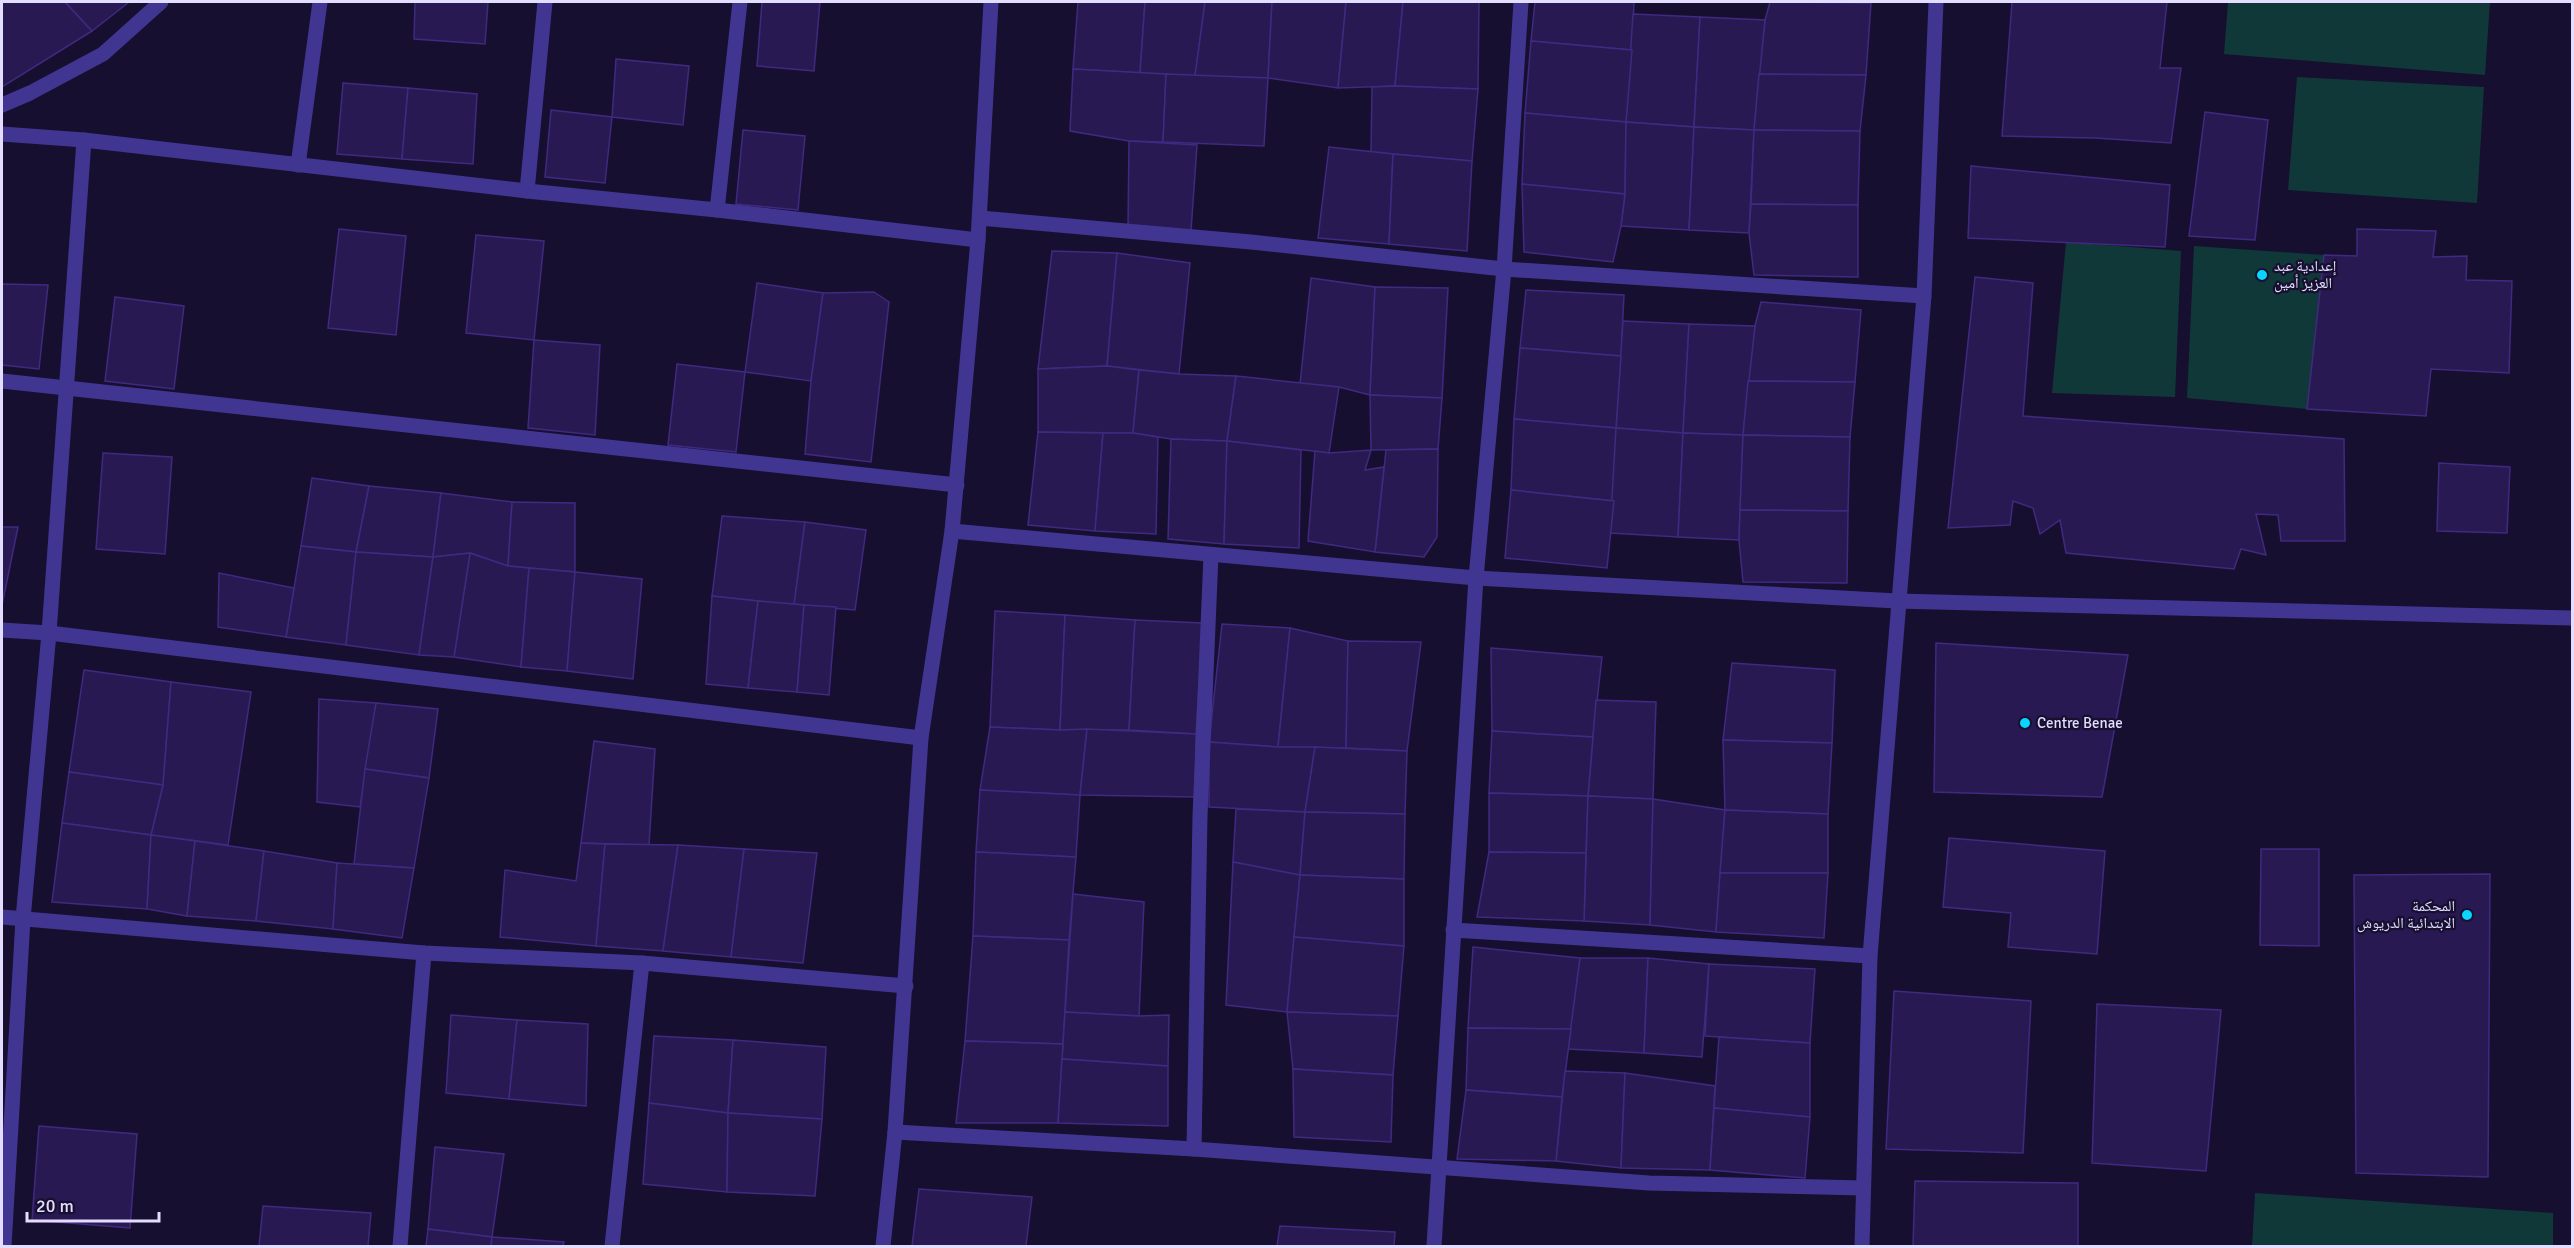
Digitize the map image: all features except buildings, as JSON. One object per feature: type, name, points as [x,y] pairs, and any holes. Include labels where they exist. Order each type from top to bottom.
[{"type":"street","points":[[2,105],[30,93],[103,54],[160,2]]},
{"type":"street","points":[[298,165],[320,2]]},
{"type":"street","points":[[527,192],[545,2]]},
{"type":"street","points":[[717,210],[740,2]]},
{"type":"street","points":[[883,1246],[895,1132],[906,986],[921,738],[957,485],[980,218],[991,2]]},
{"type":"street","points":[[1434,1246],[1476,578],[1504,268],[1521,2]]},
{"type":"street","points":[[1862,1246],[1870,956],[1924,296],[1936,2]]},
{"type":"street","points":[[2,134],[84,140],[527,192],[717,210],[978,240]]},
{"type":"street","points":[[4,1246],[22,919],[49,633],[84,140]]},
{"type":"street","points":[[980,218],[1251,242],[1504,268],[1924,296]]},
{"type":"street","points":[[2,381],[957,485]]},
{"type":"street","points":[[952,531],[1476,578],[1898,602],[2572,618]]},
{"type":"street","points":[[1194,1149],[1200,816],[1211,555]]},
{"type":"street","points":[[2,630],[49,633],[921,738]]},
{"type":"street","points":[[2,917],[424,953],[642,963],[906,986]]},
{"type":"street","points":[[1453,930],[1870,956]]},
{"type":"street","points":[[400,1246],[424,953]]},
{"type":"street","points":[[612,1246],[642,963]]},
{"type":"street","points":[[895,1132],[1194,1149],[1649,1183],[1863,1188]]},
{"type":"green space","points":[[2228,2],[2490,2],[2485,75],[2224,54]]},
{"type":"green space","points":[[2297,77],[2484,87],[2477,203],[2288,190]]},
{"type":"green space","points":[[2066,242],[2181,251],[2175,397],[2052,393]]},
{"type":"green space","points":[[2194,246],[2324,255],[2307,409],[2187,398]]},
{"type":"green space","points":[[2255,1193],[2553,1213],[2553,1246],[2252,1246]]},
{"type":"place","name":"إعدادية عبد العزيز أمين","points":[[2262,275]]},
{"type":"place","name":"Centre Benae","points":[[2025,723]]},
{"type":"place","name":"المحكمة الابتدائية الدريوش","points":[[2467,915]]}]
